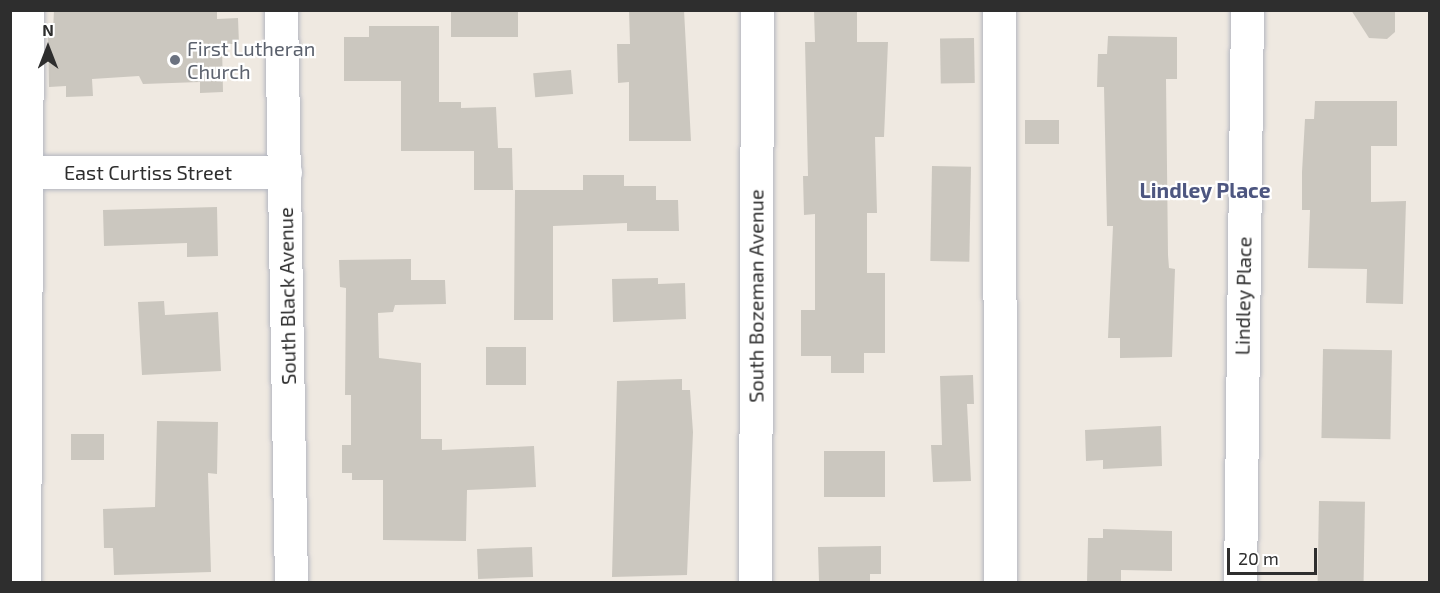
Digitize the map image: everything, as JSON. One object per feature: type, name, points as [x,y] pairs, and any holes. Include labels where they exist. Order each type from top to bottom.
[{"type":"street","points":[[24,582],[19,172],[27,10]]},
{"type":"street","name":"South Black Avenue","points":[[281,10],[291,582]]},
{"type":"street","name":"South Bozeman Avenue","points":[[755,582],[757,10]]},
{"type":"street","points":[[999,10],[1000,582]]},
{"type":"street","name":"Lindley Place","points":[[1240,582],[1246,10]]},
{"type":"street","name":"East Curtiss Street","points":[[19,172],[285,172]]},
{"type":"building","points":[[54,10],[217,10],[217,19],[238,18],[239,44],[222,44],[223,92],[200,93],[200,82],[143,84],[139,76],[92,79],[93,96],[66,97],[66,86],[49,87],[48,31],[53,31]]},
{"type":"building","points":[[451,10],[518,10],[518,37],[451,37]]},
{"type":"building","points":[[629,10],[684,10],[691,141],[629,141],[629,82],[618,83],[617,44],[630,44]]},
{"type":"building","points":[[814,10],[857,10],[857,42],[888,42],[884,137],[875,137],[877,213],[867,213],[867,273],[885,273],[885,353],[864,353],[864,373],[831,373],[831,356],[801,356],[801,310],[815,310],[815,214],[804,215],[803,176],[808,176],[805,42],[815,42]]},
{"type":"building","points":[[1351,10],[1395,10],[1395,32],[1387,39],[1369,38]]},
{"type":"building","points":[[369,26],[439,26],[439,102],[461,102],[461,108],[496,107],[498,148],[512,148],[513,190],[474,190],[474,151],[401,151],[401,81],[344,81],[344,37],[369,37]]},
{"type":"building","points":[[1108,36],[1177,37],[1177,79],[1166,79],[1168,255],[1169,268],[1175,269],[1172,357],[1120,358],[1120,338],[1108,338],[1113,226],[1107,226],[1104,87],[1097,87],[1098,54],[1107,54]]},
{"type":"building","points":[[974,38],[975,83],[941,84],[940,39]]},
{"type":"building","points":[[571,70],[573,94],[535,97],[533,73]]},
{"type":"building","points":[[1315,101],[1397,101],[1397,146],[1371,146],[1371,202],[1406,201],[1403,304],[1366,303],[1367,269],[1308,268],[1310,210],[1302,210],[1302,172],[1305,119],[1314,119]]},
{"type":"building","points":[[1025,120],[1059,120],[1059,144],[1025,144]]},
{"type":"building","points":[[932,166],[971,167],[969,262],[930,261]]},
{"type":"building","points":[[583,175],[624,175],[624,186],[656,186],[656,200],[678,200],[679,231],[627,231],[627,223],[553,226],[553,320],[514,320],[515,190],[583,190]]},
{"type":"building","points":[[217,207],[218,256],[187,257],[187,243],[104,246],[103,210]]},
{"type":"building","points":[[411,259],[411,280],[445,280],[446,304],[395,305],[393,312],[378,313],[379,358],[421,363],[421,439],[442,439],[442,450],[534,446],[536,487],[467,490],[466,541],[383,540],[383,480],[352,480],[352,473],[342,473],[342,445],[351,445],[351,395],[345,395],[346,288],[340,287],[339,260]]},
{"type":"building","points":[[658,278],[658,284],[685,283],[686,319],[613,322],[612,279]]},
{"type":"building","points":[[164,301],[165,315],[218,312],[221,371],[142,375],[138,302]]},
{"type":"building","points":[[486,347],[526,347],[526,385],[486,385]]},
{"type":"building","points":[[1323,349],[1392,350],[1390,439],[1321,438]]},
{"type":"building","points":[[973,375],[974,404],[967,404],[971,481],[933,482],[931,445],[942,445],[940,376]]},
{"type":"building","points":[[682,379],[682,390],[690,390],[693,432],[687,575],[612,577],[617,381]]},
{"type":"building","points":[[157,421],[218,422],[217,474],[208,473],[211,572],[114,575],[113,548],[104,548],[103,509],[155,507]]},
{"type":"building","points":[[1161,426],[1162,466],[1103,469],[1103,460],[1086,461],[1085,430]]},
{"type":"building","points":[[71,434],[104,434],[104,460],[71,460]]},
{"type":"building","points":[[824,451],[885,451],[885,497],[824,497]]},
{"type":"building","points":[[1319,501],[1365,502],[1364,582],[1318,582]]},
{"type":"building","points":[[1103,529],[1172,531],[1172,571],[1121,570],[1121,582],[1087,582],[1088,538],[1103,538]]},
{"type":"building","points":[[881,546],[881,574],[870,574],[870,582],[819,582],[818,547]]},
{"type":"building","points":[[532,547],[533,577],[478,579],[477,549]]},
{"type":"place","name":"First Lutheran Church","points":[[175,60]]},
{"type":"district","name":"Lindley Place","points":[[1205,190]]}]
